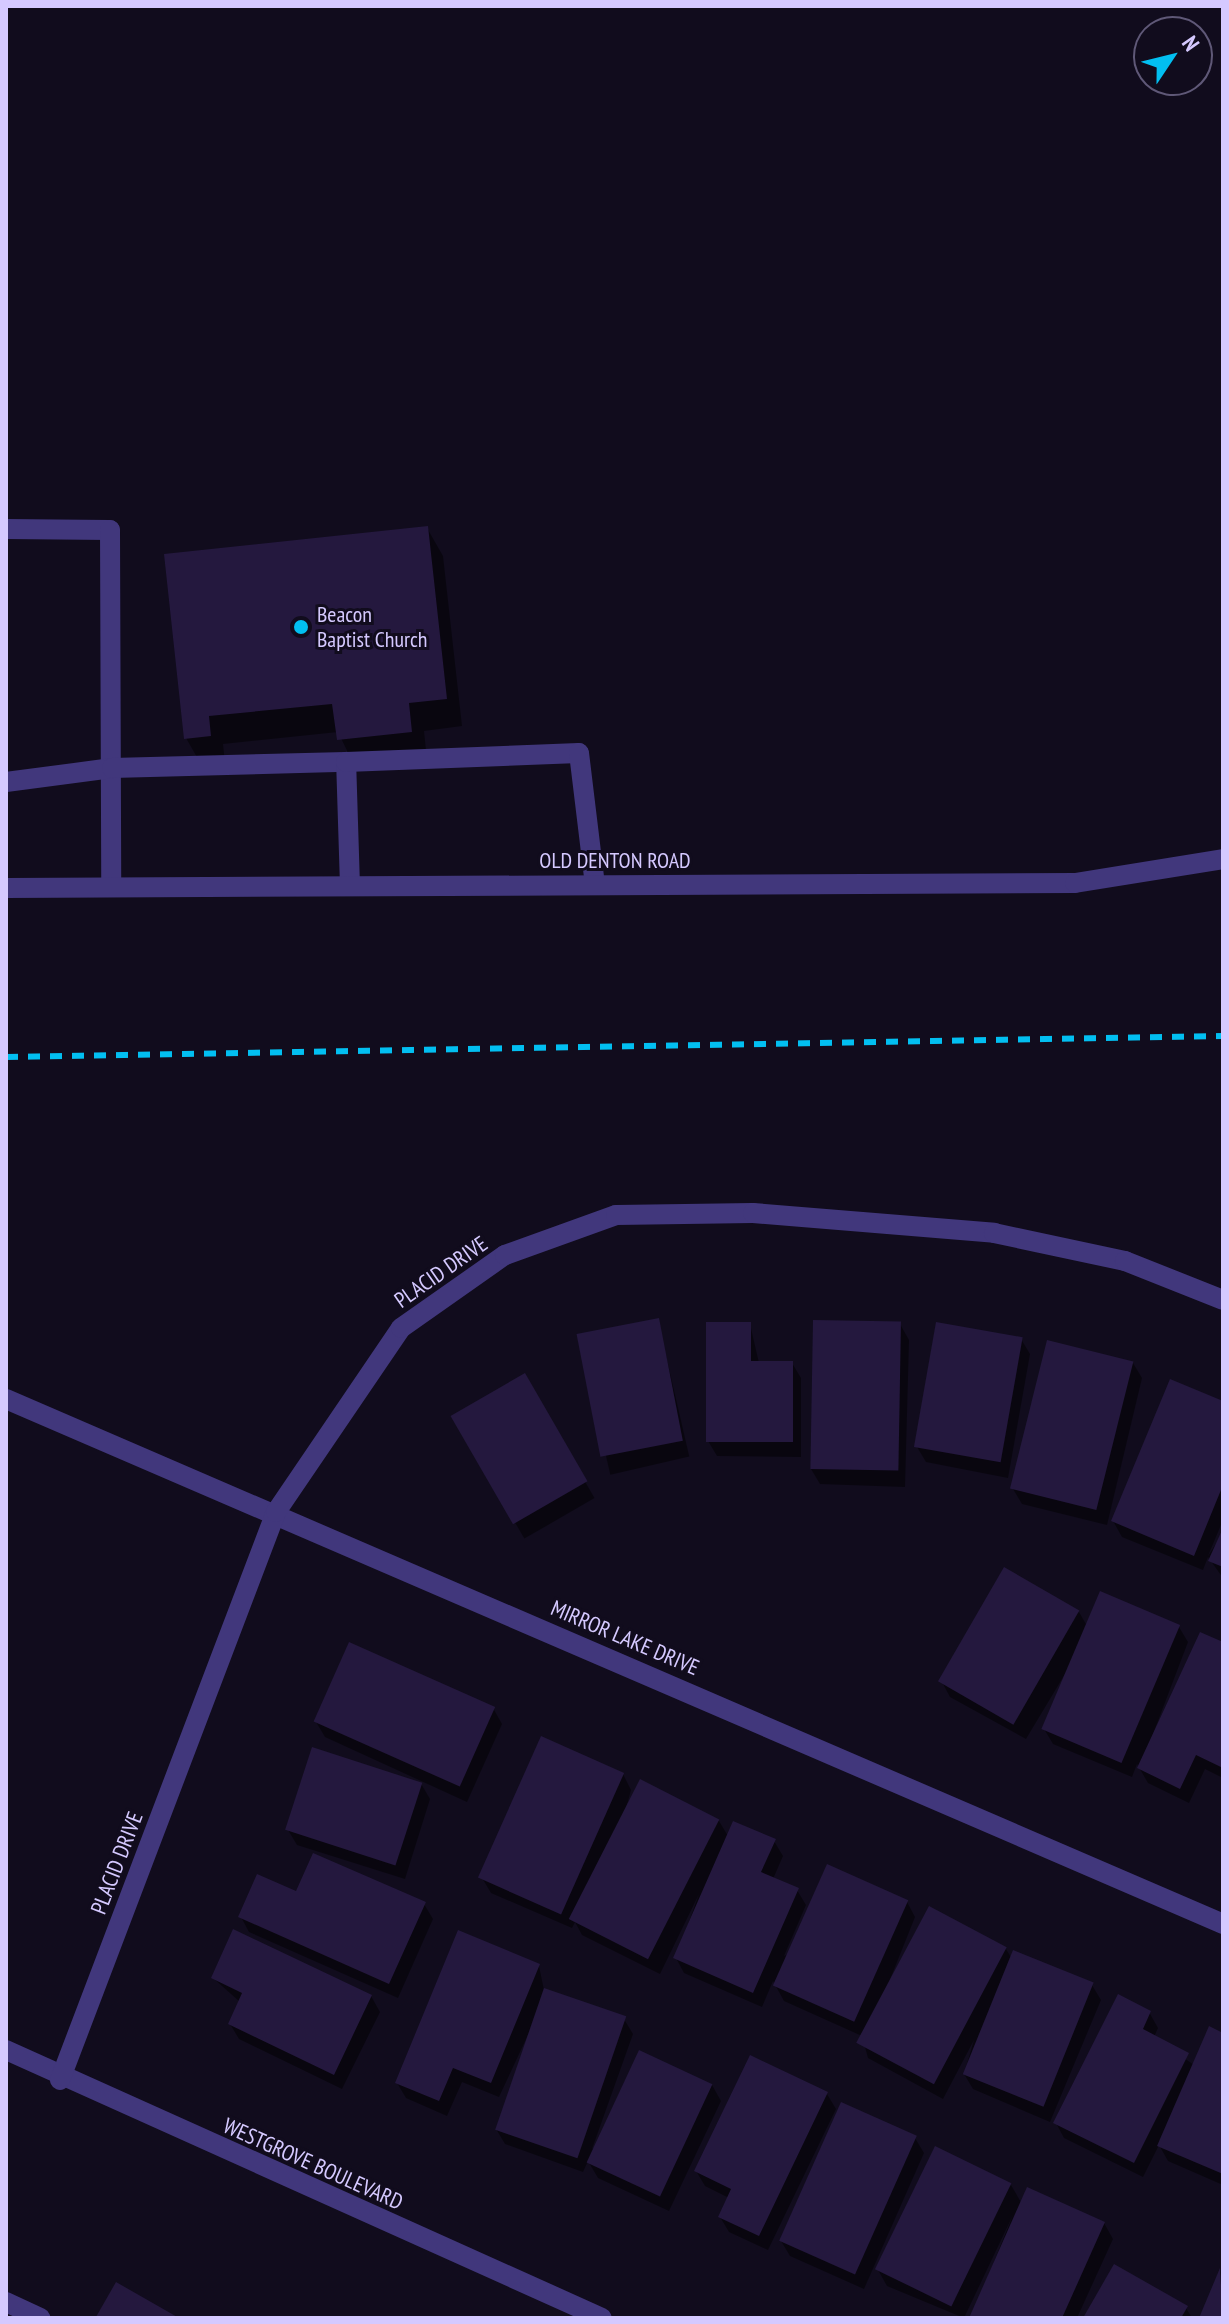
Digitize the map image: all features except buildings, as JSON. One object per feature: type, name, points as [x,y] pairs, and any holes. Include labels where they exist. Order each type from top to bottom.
[{"type":"street","points":[[6,529],[110,530],[111,887]]},
{"type":"street","points":[[6,782],[112,768],[579,753],[595,885]]},
{"type":"street","points":[[346,762],[350,886]]},
{"type":"street","name":"OLD DENTON ROAD","points":[[6,888],[1075,883],[1223,859]]},
{"type":"street","name":"PLACID DRIVE","points":[[60,2080],[276,1512],[401,1328],[505,1255],[616,1215],[753,1213],[994,1233],[1125,1261],[1223,1300]]},
{"type":"street","name":"MIRROR LAKE DRIVE","points":[[6,1399],[276,1512],[1223,1924]]},
{"type":"street","name":"WESTGROVE BOULEVARD","points":[[6,2050],[60,2080],[602,2318]]},
{"type":"street","points":[[6,2302],[41,2318]]},
{"type":"railway","points":[[6,1057],[1223,1036]]},
{"type":"place","name":"Beacon Baptist Church","points":[[301,627]]}]
